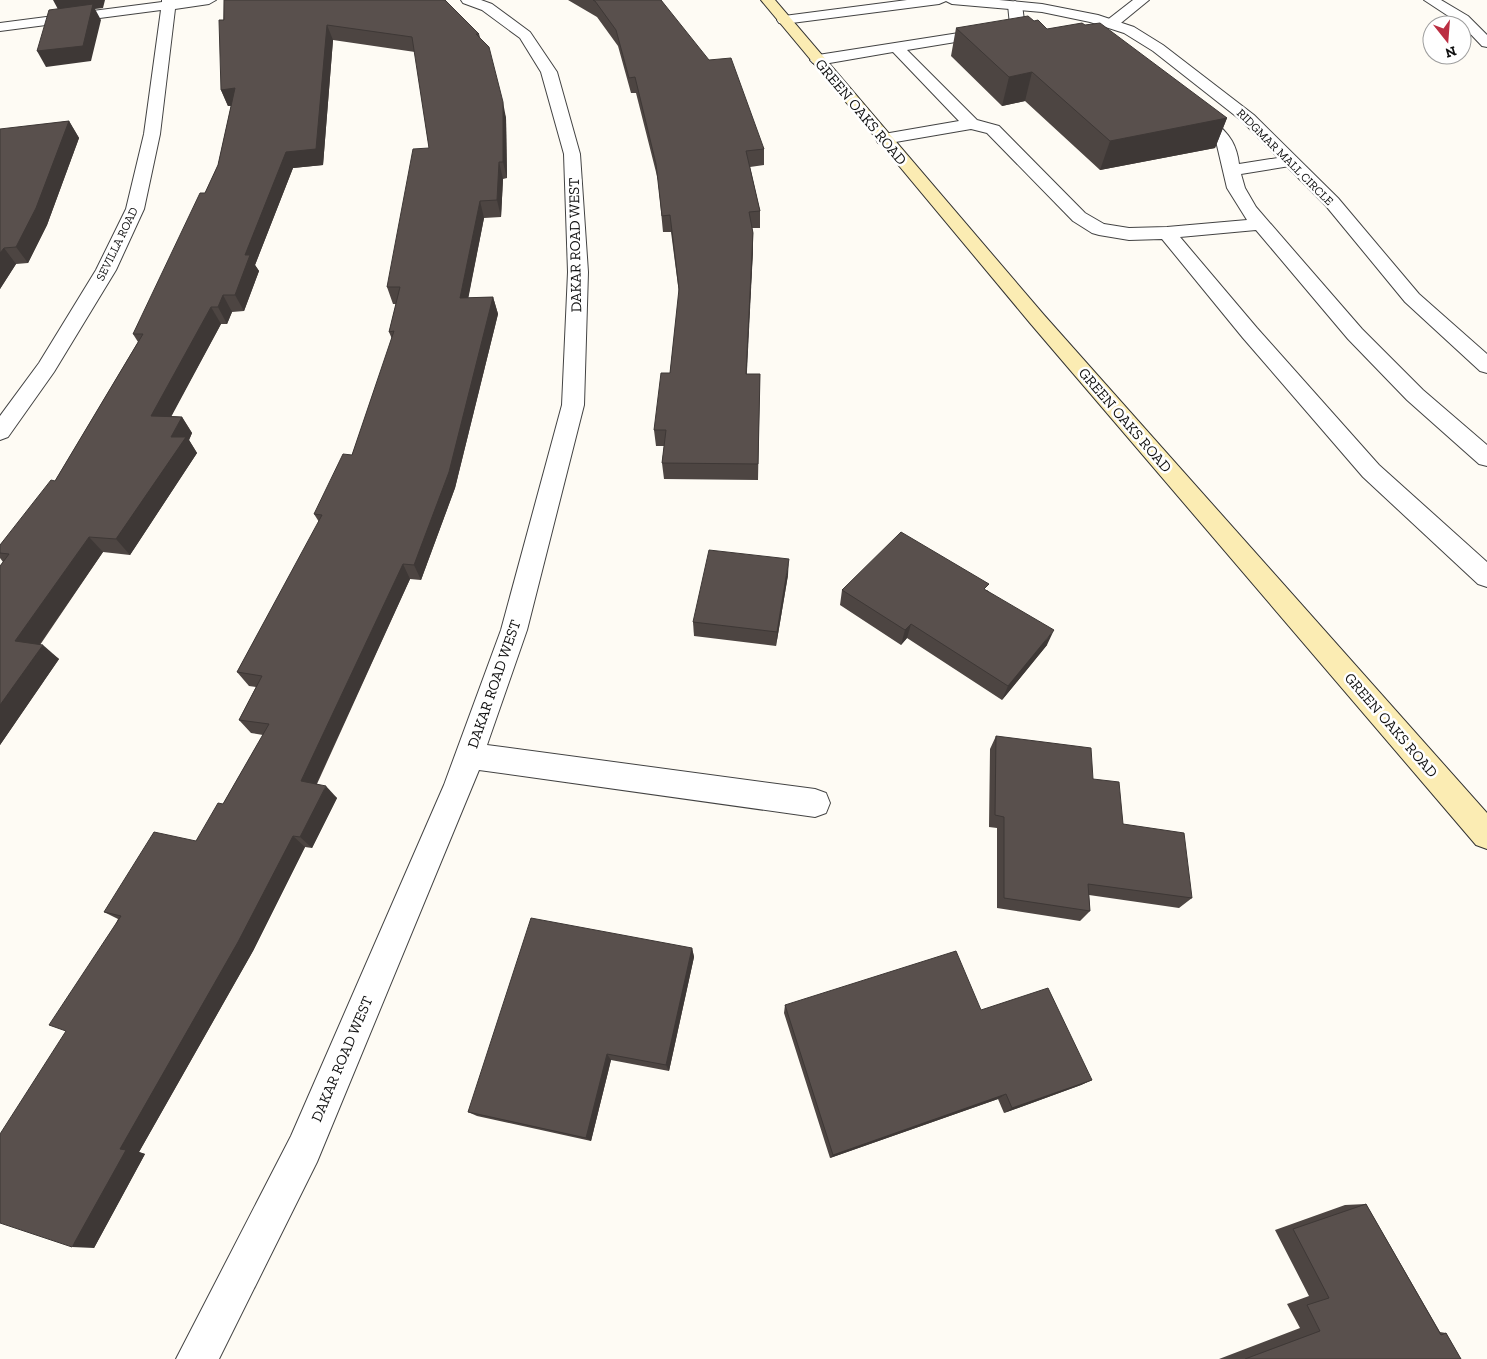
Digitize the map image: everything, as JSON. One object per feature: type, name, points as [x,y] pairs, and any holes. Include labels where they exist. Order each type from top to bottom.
[{"type":"main road","name":"GREEN OAKS ROAD","points":[[768,0],[1057,342],[1487,835]]},
{"type":"street","points":[[0,27],[168,2],[210,0]]},
{"type":"street","name":"DAKAR ROAD WEST","points":[[197,1359],[304,1148],[470,756],[514,630],[573,405],[578,272],[572,154],[549,72],[525,35],[487,7],[468,0]]},
{"type":"street","points":[[784,20],[939,0]]},
{"type":"street","name":"RIDGMAR MALL CIRCLE","points":[[952,0],[1015,5],[1094,18],[1129,30],[1166,53],[1248,118],[1332,202],[1412,298],[1487,366]]},
{"type":"street","points":[[1111,24],[1142,0]]},
{"type":"street","points":[[1431,0],[1463,19],[1487,43]]},
{"type":"street","name":"SEVILLA ROAD","points":[[0,432],[52,359],[106,270],[135,209],[152,134],[168,2]]},
{"type":"street","points":[[1015,5],[1018,28]]},
{"type":"street","points":[[818,60],[1018,28],[1036,29]]},
{"type":"street","points":[[896,48],[971,124]]},
{"type":"street","points":[[1179,102],[1224,139],[1229,150],[1231,170],[1236,188],[1244,202],[1260,224],[1355,334],[1415,395],[1487,458]]},
{"type":"street","points":[[884,139],[971,124],[993,129],[1079,217],[1099,229],[1129,234],[1167,233],[1260,224]]},
{"type":"street","points":[[1231,170],[1290,160]]},
{"type":"street","points":[[1167,233],[1250,333],[1371,471],[1487,577]]},
{"type":"street","points":[[470,756],[815,803]]},
{"type":"building","points":[[224,0],[445,0],[479,34],[476,34],[489,47],[503,102],[503,162],[499,162],[497,200],[480,201],[460,298],[493,297],[449,472],[414,565],[403,564],[301,781],[326,786],[300,837],[293,836],[238,942],[120,1149],[126,1150],[72,1247],[0,1223],[0,1134],[66,1031],[49,1025],[121,916],[104,912],[154,832],[196,841],[218,803],[223,804],[269,724],[239,720],[262,676],[237,672],[322,515],[314,514],[343,454],[352,455],[394,331],[389,332],[400,287],[387,287],[413,149],[429,148],[412,37],[327,25],[316,149],[286,152],[245,255],[250,255],[235,295],[223,295],[218,307],[211,307],[151,416],[182,417],[171,437],[186,437],[116,539],[89,537],[15,641],[43,645],[0,705],[0,566],[9,554],[0,553],[0,545],[51,480],[55,481],[143,334],[133,334],[200,193],[205,193],[218,165],[235,88],[221,90],[219,20],[224,20]]},
{"type":"building","points":[[593,0],[661,0],[709,60],[731,58],[764,149],[746,151],[760,211],[749,212],[753,233],[746,374],[760,374],[758,464],[662,463],[666,430],[654,430],[661,373],[670,373],[679,289],[670,215],[662,216],[656,164],[635,77],[629,78],[616,30]]},
{"type":"building","points":[[93,4],[83,46],[37,51],[49,10]]},
{"type":"building","points":[[1028,16],[1034,21],[1038,20],[1047,29],[1082,23],[1085,25],[1100,23],[1227,118],[1110,141],[1032,72],[1009,77],[956,28]]},
{"type":"building","points":[[69,121],[36,208],[16,247],[4,248],[0,253],[0,129]]},
{"type":"building","points":[[901,532],[989,584],[984,589],[1054,630],[1008,686],[911,624],[905,630],[842,590]]},
{"type":"building","points":[[709,550],[789,559],[777,632],[693,622]]},
{"type":"building","points":[[996,736],[1091,748],[1093,779],[1119,782],[1123,824],[1184,833],[1192,898],[1088,884],[1090,911],[1004,898],[1004,817],[995,815]]},
{"type":"building","points":[[531,918],[692,948],[666,1065],[607,1054],[586,1138],[468,1112]]},
{"type":"building","points":[[956,951],[981,1010],[1048,988],[1092,1080],[1012,1108],[1006,1094],[833,1155],[785,1005]]},
{"type":"building","points":[[1366,1204],[1441,1335],[1446,1333],[1461,1359],[1245,1359],[1320,1331],[1307,1305],[1329,1298],[1293,1229]]}]
